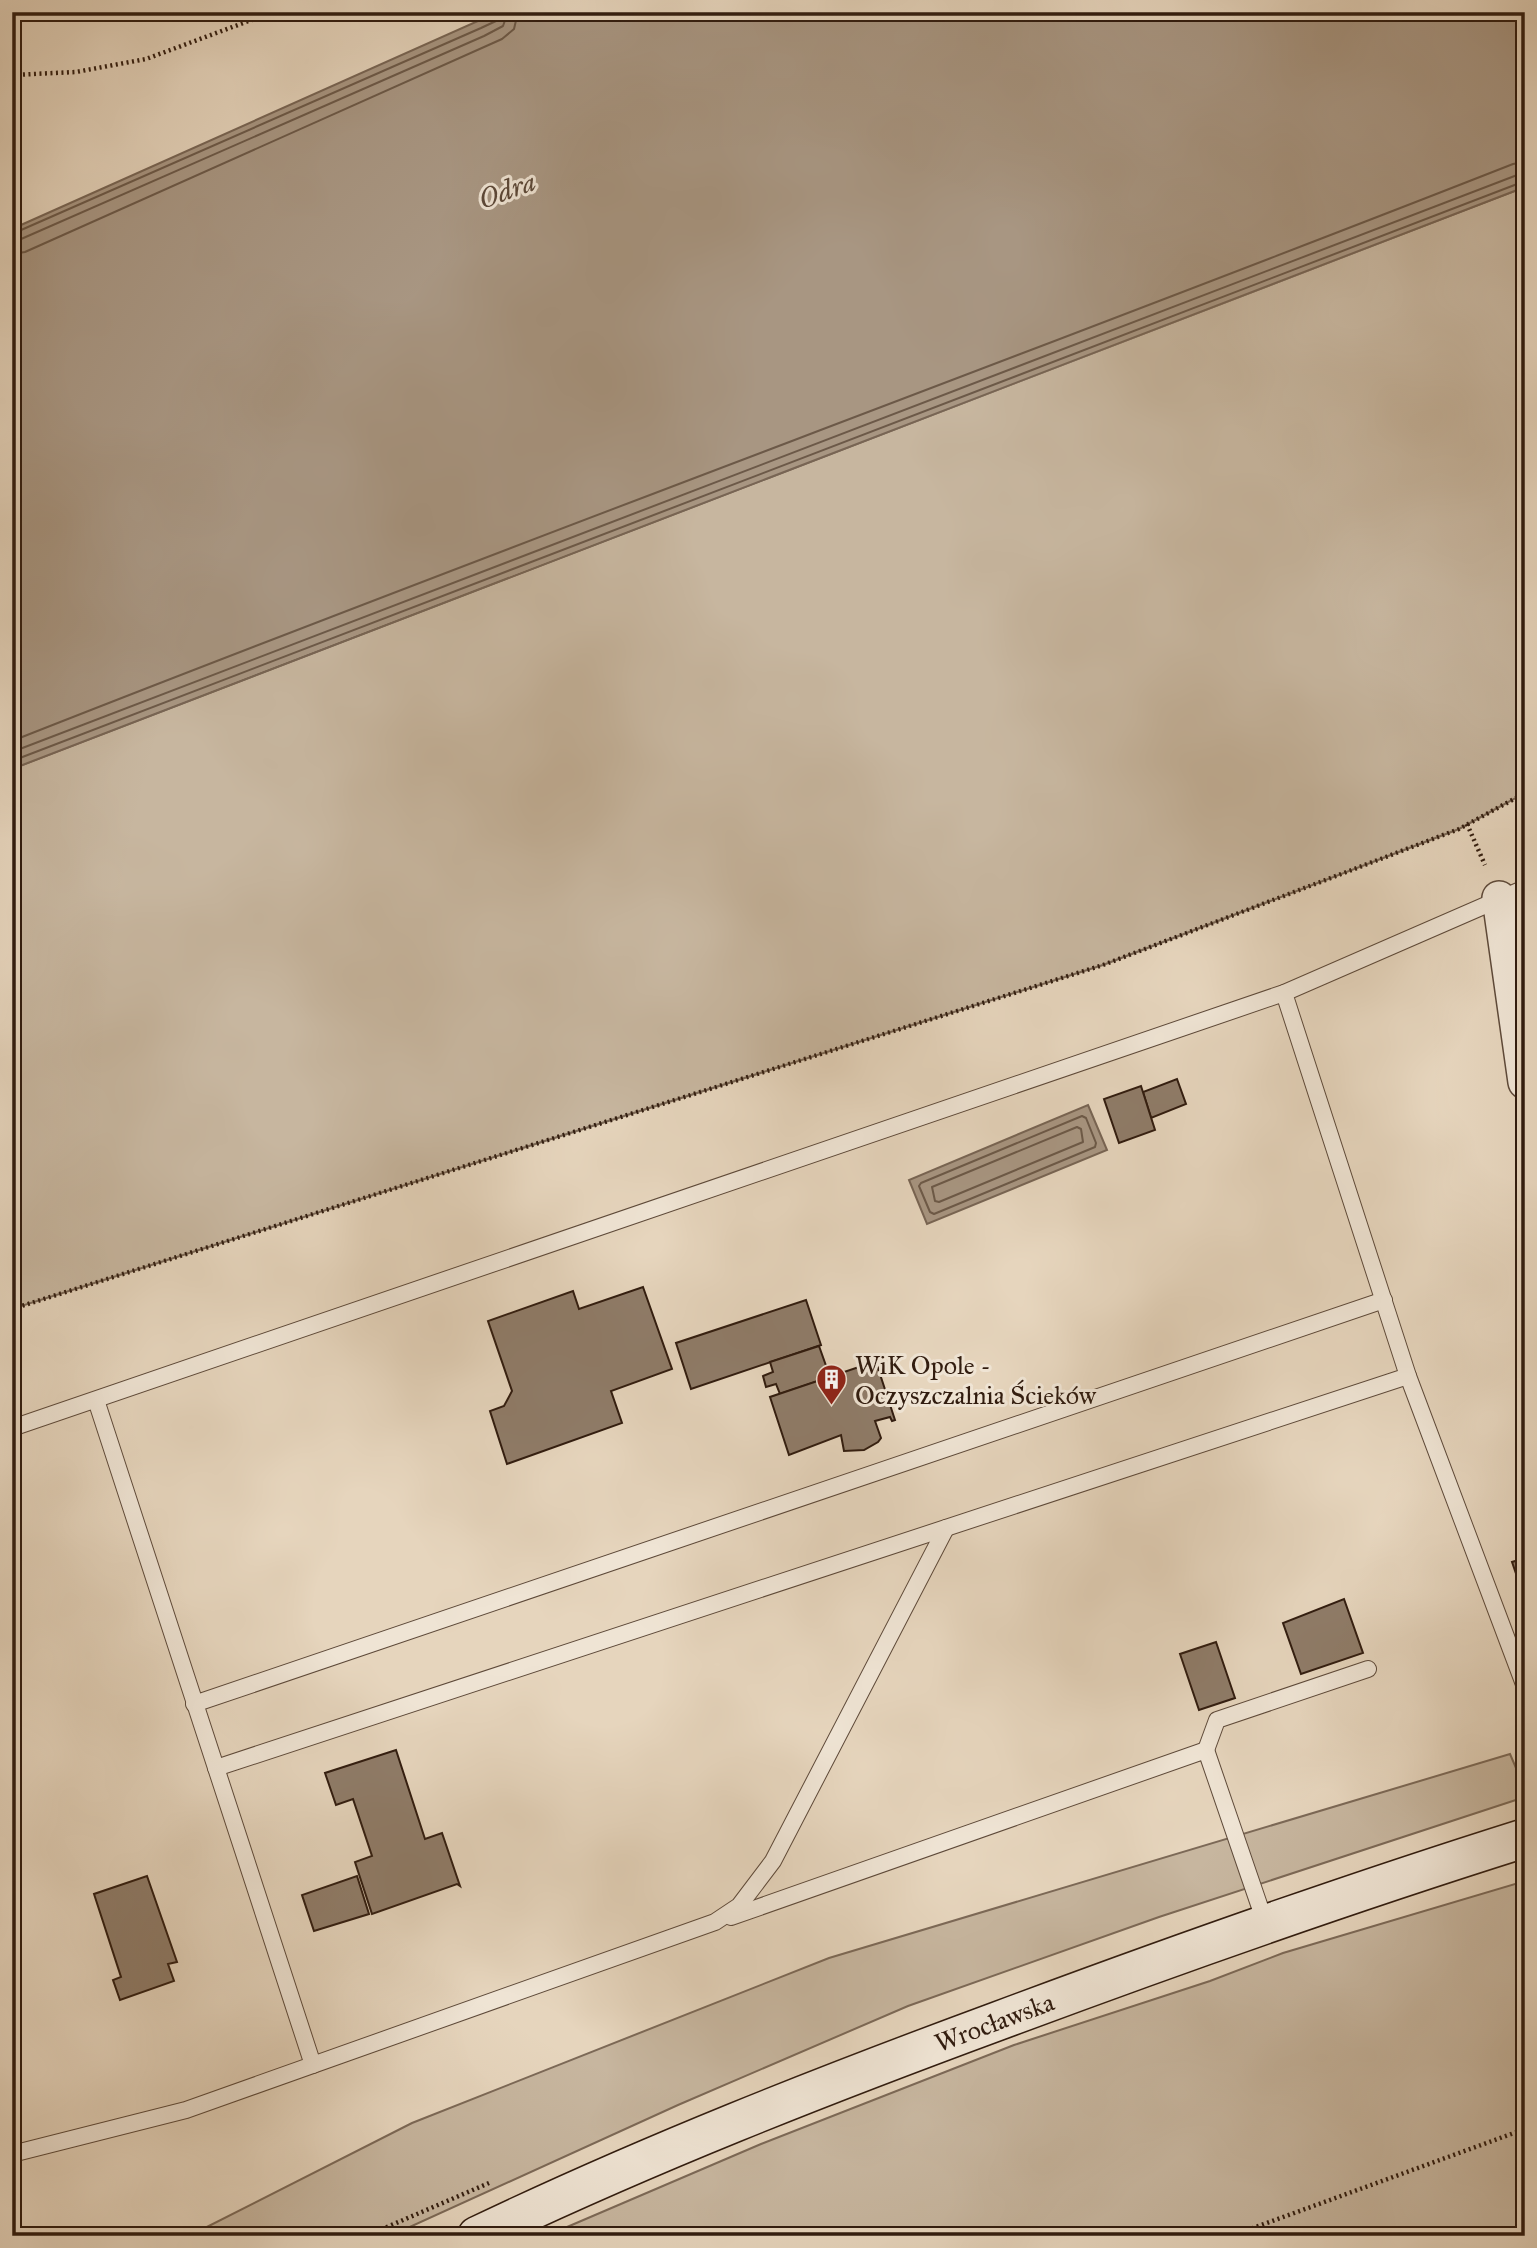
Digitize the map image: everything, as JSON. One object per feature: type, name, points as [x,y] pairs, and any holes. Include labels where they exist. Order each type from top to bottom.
[{"type":"main road","name":"Wrocławska","points":[[477,2236],[677,2146],[868,2069],[1193,1948],[1525,1838]]},
{"type":"street","points":[[1512,893],[1525,1082]]},
{"type":"lane","points":[[12,1428],[1284,992],[1512,893]]},
{"type":"lane","points":[[1284,992],[1408,1376],[1525,1687]]},
{"type":"lane","points":[[194,1704],[1384,1300]]},
{"type":"lane","points":[[216,1768],[1408,1376]]},
{"type":"lane","points":[[96,1400],[313,2065]]},
{"type":"lane","points":[[715,1922],[739,1906],[773,1861],[946,1528]]},
{"type":"lane","points":[[1266,1925],[1206,1750],[1217,1720],[1368,1669]]},
{"type":"lane","points":[[12,2154],[186,2110],[1206,1750]]},
{"type":"path","points":[[12,75],[76,72],[146,59],[273,12]]},
{"type":"path","points":[[12,1309],[1103,965],[1467,824],[1525,793]]},
{"type":"path","points":[[1467,824],[1512,893]]},
{"type":"path","points":[[1231,2236],[1525,2129]]},
{"type":"shaded area","points":[[1525,187],[1525,793],[1459,829],[1103,965],[12,1309],[12,769]]},
{"type":"shaded area","points":[[1510,1754],[1525,1789],[1525,1797],[1159,1917],[908,2006],[678,2105],[390,2236],[189,2236],[412,2123],[829,1958]]},
{"type":"shaded area","points":[[1525,1881],[1525,2236],[546,2236],[761,2144],[1014,2045],[1210,1981],[1283,1953]]},
{"type":"water","name":"Odra","points":[[498,12],[1525,12],[1525,187],[12,769],[12,229]]},
{"type":"water","points":[[1088,1105],[1107,1150],[927,1224],[909,1180]]},
{"type":"building","points":[[1177,1079],[1186,1104],[1151,1118],[1143,1092]]},
{"type":"building","points":[[1141,1086],[1155,1130],[1119,1143],[1104,1099]]},
{"type":"building","points":[[643,1287],[672,1369],[611,1391],[622,1423],[507,1464],[490,1411],[504,1406],[512,1391],[488,1321],[573,1291],[579,1309]]},
{"type":"building","points":[[806,1300],[821,1345],[691,1389],[676,1343]]},
{"type":"building","points":[[819,1346],[830,1377],[780,1394],[776,1384],[766,1387],[763,1376],[773,1372],[770,1362]]},
{"type":"building","name":"WiK Opole - Oczyszczalnia Ścieków","points":[[870,1359],[872,1363],[876,1362],[895,1420],[892,1421],[890,1417],[875,1421],[881,1438],[878,1442],[864,1450],[844,1451],[841,1435],[789,1455],[770,1397],[865,1365],[863,1362]]},
{"type":"building","points":[[1525,1558],[1525,1597],[1524,1597],[1512,1562]]},
{"type":"building","points":[[1344,1599],[1363,1653],[1301,1674],[1283,1623]]},
{"type":"building","points":[[1216,1642],[1235,1698],[1199,1710],[1180,1654]]},
{"type":"building","points":[[396,1750],[425,1839],[442,1833],[460,1886],[457,1884],[372,1914],[355,1862],[372,1856],[353,1799],[336,1805],[325,1773]]},
{"type":"building","points":[[147,1876],[177,1962],[168,1964],[174,1981],[120,2000],[113,1980],[121,1977],[94,1894]]},
{"type":"building","points":[[357,1876],[369,1914],[314,1931],[302,1895]]},
{"type":"place","name":"WiK Opole - Oczyszczalnia Ścieków","points":[[832,1407]]}]
